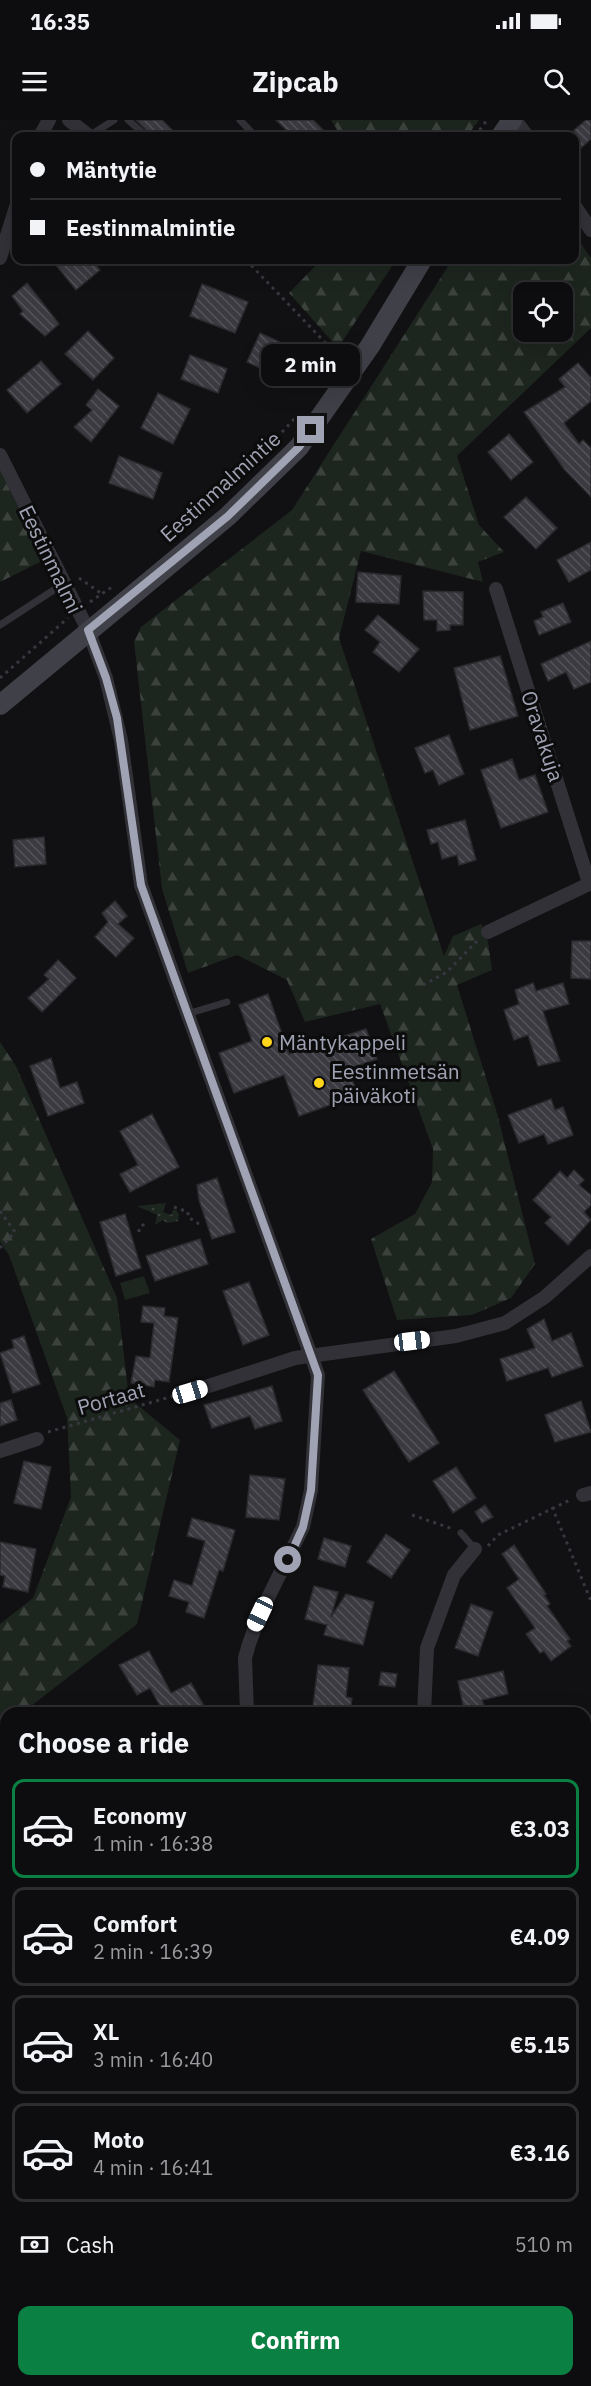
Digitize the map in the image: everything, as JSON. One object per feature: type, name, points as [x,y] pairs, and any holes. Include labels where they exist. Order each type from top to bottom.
[{"type":"street","points":[[69,120],[84,132]]},
{"type":"street","points":[[513,120],[524,132]]},
{"type":"street","points":[[579,213],[591,230]]},
{"type":"street","points":[[0,258],[12,220]]},
{"type":"street","name":"Eestinmalmintie","points":[[0,705],[228,516],[299,447],[370,346],[420,264]]},
{"type":"street","name":"Eestinmalmi","points":[[0,455],[88,630],[106,678],[117,718],[141,885],[318,1375],[311,1490],[303,1527],[256,1621],[249,1644],[245,1658],[247,1707]]},
{"type":"street","name":"Oravakuja","points":[[496,589],[590,883]]},
{"type":"street","points":[[488,932],[590,883]]},
{"type":"street","points":[[190,1392],[272,1364],[312,1354],[456,1336],[504,1323],[545,1297],[591,1256]]},
{"type":"street","points":[[0,1451],[38,1437]]},
{"type":"street","points":[[424,1707],[427,1648],[454,1575],[480,1549]]},
{"type":"lane","points":[[95,132],[114,120]]},
{"type":"lane","points":[[128,120],[142,132]]},
{"type":"lane","points":[[240,120],[251,132]]},
{"type":"lane","points":[[0,625],[63,584]]},
{"type":"lane","points":[[187,1014],[227,1002]]},
{"type":"lane","points":[[461,1533],[480,1549]]},
{"type":"path","points":[[250,264],[342,360]]},
{"type":"path","points":[[335,368],[349,351]]},
{"type":"path","points":[[239,478],[280,437],[301,411]]},
{"type":"path","points":[[0,678],[77,611],[117,583]]},
{"type":"path","points":[[423,985],[447,972],[488,932]]},
{"type":"path","points":[[174,1207],[188,1212],[189,1217],[199,1224]]},
{"type":"path","points":[[0,1211],[15,1232],[0,1248]]},
{"type":"path","points":[[139,1232],[139,1228],[147,1222]]},
{"type":"path","name":"Portaat","points":[[38,1437],[83,1420],[190,1392]]},
{"type":"path","points":[[480,1549],[498,1535],[552,1507],[587,1494]]},
{"type":"path","points":[[552,1507],[591,1601]]},
{"type":"path","points":[[412,1515],[442,1523],[461,1533]]},
{"type":"green space","points":[[331,120],[479,120],[470,132],[338,132]]},
{"type":"green space","points":[[579,241],[591,258],[591,328],[457,456],[479,525],[504,552],[478,562],[483,582],[361,551],[339,638],[444,956],[453,936],[481,924],[488,941],[492,970],[457,985],[497,1113],[535,1264],[511,1298],[472,1315],[397,1320],[371,1239],[415,1214],[432,1182],[433,1149],[380,1004],[305,1022],[287,980],[237,955],[188,973],[162,889],[134,642],[141,627],[292,510],[449,264],[579,264]]},
{"type":"green space","points":[[317,264],[393,264],[338,348],[289,293]]},
{"type":"green space","points":[[0,470],[44,560],[0,582]]},
{"type":"green space","points":[[0,1042],[16,1066],[117,1298],[129,1398],[180,1440],[137,1624],[30,1707],[0,1707],[0,1624],[33,1598],[71,1497],[67,1418],[9,1255],[0,1242]]},
{"type":"green space","points":[[166,1203],[163,1212],[171,1215],[173,1210],[176,1210],[179,1214],[178,1221],[167,1223],[163,1220],[155,1225],[157,1215],[137,1206]]},
{"type":"green space","points":[[144,1276],[150,1293],[125,1300],[120,1283]]},
{"type":"building","points":[[136,120],[162,120],[174,132],[148,132]]},
{"type":"building","points":[[276,120],[313,120],[325,132],[288,132]]},
{"type":"building","points":[[586,120],[591,120],[591,139],[579,150],[579,132],[574,132]]},
{"type":"building","points":[[55,264],[95,264],[100,270],[76,290]]},
{"type":"building","points":[[27,283],[59,324],[45,336],[20,314],[23,311],[12,296]]},
{"type":"building","points":[[202,284],[248,302],[235,333],[190,316]]},
{"type":"building","points":[[88,331],[114,358],[93,380],[65,354]]},
{"type":"building","points":[[260,333],[295,349],[281,378],[247,362]]},
{"type":"building","points":[[190,355],[227,369],[218,393],[181,379]]},
{"type":"building","points":[[41,361],[61,384],[27,413],[7,390]]},
{"type":"building","points":[[578,363],[591,378],[591,401],[564,423],[579,444],[583,440],[591,448],[591,497],[564,469],[524,412],[565,387],[559,379]]},
{"type":"building","points":[[98,389],[119,406],[91,442],[74,427],[92,410],[86,405]]},
{"type":"building","points":[[158,393],[190,409],[173,444],[141,428]]},
{"type":"building","points":[[509,434],[533,462],[511,480],[488,452]]},
{"type":"building","points":[[119,456],[162,473],[153,499],[109,483]]},
{"type":"building","points":[[526,497],[557,528],[536,549],[504,517]]},
{"type":"building","points":[[591,542],[591,570],[569,582],[557,560]]},
{"type":"building","points":[[358,572],[401,576],[399,604],[356,602]]},
{"type":"building","points":[[423,591],[463,592],[463,625],[450,625],[450,630],[437,631],[437,620],[424,620]]},
{"type":"building","points":[[563,603],[571,622],[539,635],[534,621],[543,617],[541,612]]},
{"type":"building","points":[[378,615],[419,649],[399,672],[373,652],[380,642],[365,630]]},
{"type":"building","points":[[591,641],[591,682],[574,689],[566,672],[548,681],[541,664]]},
{"type":"building","points":[[500,656],[518,716],[470,730],[454,668]]},
{"type":"building","points":[[449,735],[464,774],[439,785],[433,770],[425,773],[415,748]]},
{"type":"building","points":[[512,759],[519,780],[535,775],[548,812],[501,828],[481,770]]},
{"type":"building","points":[[465,820],[476,860],[459,865],[457,855],[442,859],[438,842],[431,844],[427,830]]},
{"type":"building","points":[[44,837],[46,864],[15,867],[13,840]]},
{"type":"building","points":[[115,901],[127,916],[118,924],[134,938],[116,957],[95,937],[108,922],[102,913]]},
{"type":"building","points":[[572,941],[591,941],[591,979],[571,978]]},
{"type":"building","points":[[58,960],[76,978],[42,1012],[28,998],[49,979],[44,975]]},
{"type":"building","points":[[533,983],[536,991],[563,983],[569,1004],[543,1011],[560,1061],[538,1066],[528,1035],[514,1040],[504,1010],[519,1004],[515,990]]},
{"type":"building","points":[[268,994],[289,1054],[366,1029],[377,1059],[348,1069],[358,1095],[299,1116],[284,1075],[234,1093],[219,1053],[252,1041],[239,1005]]},
{"type":"building","points":[[51,1058],[60,1088],[77,1082],[84,1103],[48,1116],[30,1066]]},
{"type":"building","points":[[551,1099],[555,1110],[563,1107],[573,1135],[548,1144],[544,1134],[519,1143],[508,1115]]},
{"type":"building","points":[[152,1114],[179,1167],[130,1192],[120,1174],[138,1165],[120,1131]]},
{"type":"building","points":[[574,1170],[584,1180],[579,1185],[591,1195],[591,1205],[584,1212],[591,1220],[568,1245],[545,1223],[551,1217],[533,1200],[560,1171],[567,1178]]},
{"type":"building","points":[[217,1178],[235,1232],[212,1239],[199,1200],[197,1185]]},
{"type":"building","points":[[125,1214],[141,1268],[116,1276],[100,1222]]},
{"type":"building","points":[[200,1239],[208,1264],[155,1281],[146,1256]]},
{"type":"building","points":[[249,1282],[269,1335],[243,1345],[223,1291]]},
{"type":"building","points":[[143,1306],[165,1308],[164,1316],[178,1318],[169,1382],[155,1380],[154,1387],[131,1383],[136,1356],[150,1358],[154,1323],[141,1322]]},
{"type":"building","points":[[544,1319],[552,1341],[571,1333],[583,1366],[552,1377],[548,1368],[507,1381],[500,1359],[535,1348],[527,1329]]},
{"type":"building","points":[[24,1336],[40,1384],[13,1393],[0,1353],[14,1348],[12,1340]]},
{"type":"building","points":[[394,1371],[439,1443],[409,1462],[363,1390]]},
{"type":"building","points":[[272,1386],[282,1421],[255,1429],[250,1416],[212,1428],[204,1405]]},
{"type":"building","points":[[11,1400],[17,1420],[0,1426],[0,1403]]},
{"type":"building","points":[[581,1401],[591,1432],[555,1442],[545,1415]]},
{"type":"building","points":[[24,1461],[51,1467],[41,1509],[14,1503]]},
{"type":"building","points":[[456,1467],[476,1498],[453,1513],[433,1481]]},
{"type":"building","points":[[250,1475],[285,1479],[279,1520],[246,1517]]},
{"type":"building","points":[[485,1505],[493,1517],[482,1523],[475,1512]]},
{"type":"building","points":[[192,1518],[235,1530],[223,1571],[219,1570],[204,1618],[186,1612],[189,1602],[169,1596],[174,1580],[192,1586],[205,1541],[187,1536]]},
{"type":"building","points":[[386,1534],[410,1550],[391,1578],[367,1562]]},
{"type":"building","points":[[324,1538],[351,1546],[345,1567],[318,1559]]},
{"type":"building","points":[[0,1542],[36,1549],[28,1592],[3,1587],[5,1576],[0,1575]]},
{"type":"building","points":[[514,1545],[546,1594],[544,1595],[550,1604],[547,1606],[570,1639],[567,1641],[571,1646],[551,1661],[544,1651],[540,1653],[526,1634],[535,1628],[507,1588],[519,1579],[502,1554]]},
{"type":"building","points":[[314,1586],[338,1592],[331,1617],[346,1594],[374,1602],[363,1645],[324,1635],[327,1625],[305,1619]]},
{"type":"building","points":[[471,1604],[493,1612],[478,1656],[455,1648]]},
{"type":"building","points":[[149,1651],[171,1693],[191,1683],[205,1707],[161,1707],[150,1688],[137,1695],[119,1665]]},
{"type":"building","points":[[318,1665],[349,1668],[346,1697],[352,1698],[351,1707],[313,1706]]},
{"type":"building","points":[[503,1671],[508,1694],[482,1700],[484,1706],[463,1707],[458,1681]]},
{"type":"building","points":[[381,1672],[397,1674],[395,1687],[379,1685]]},
{"type":"place","name":"Mäntykappeli","points":[[267,1042]]},
{"type":"place","name":"Eestinmetsän päiväkoti","points":[[319,1083]]},
{"type":"route","points":[[288,1560],[303,1527],[311,1490],[318,1375],[141,885],[117,718],[106,678],[88,630],[228,516],[299,447],[311,430]]}]
